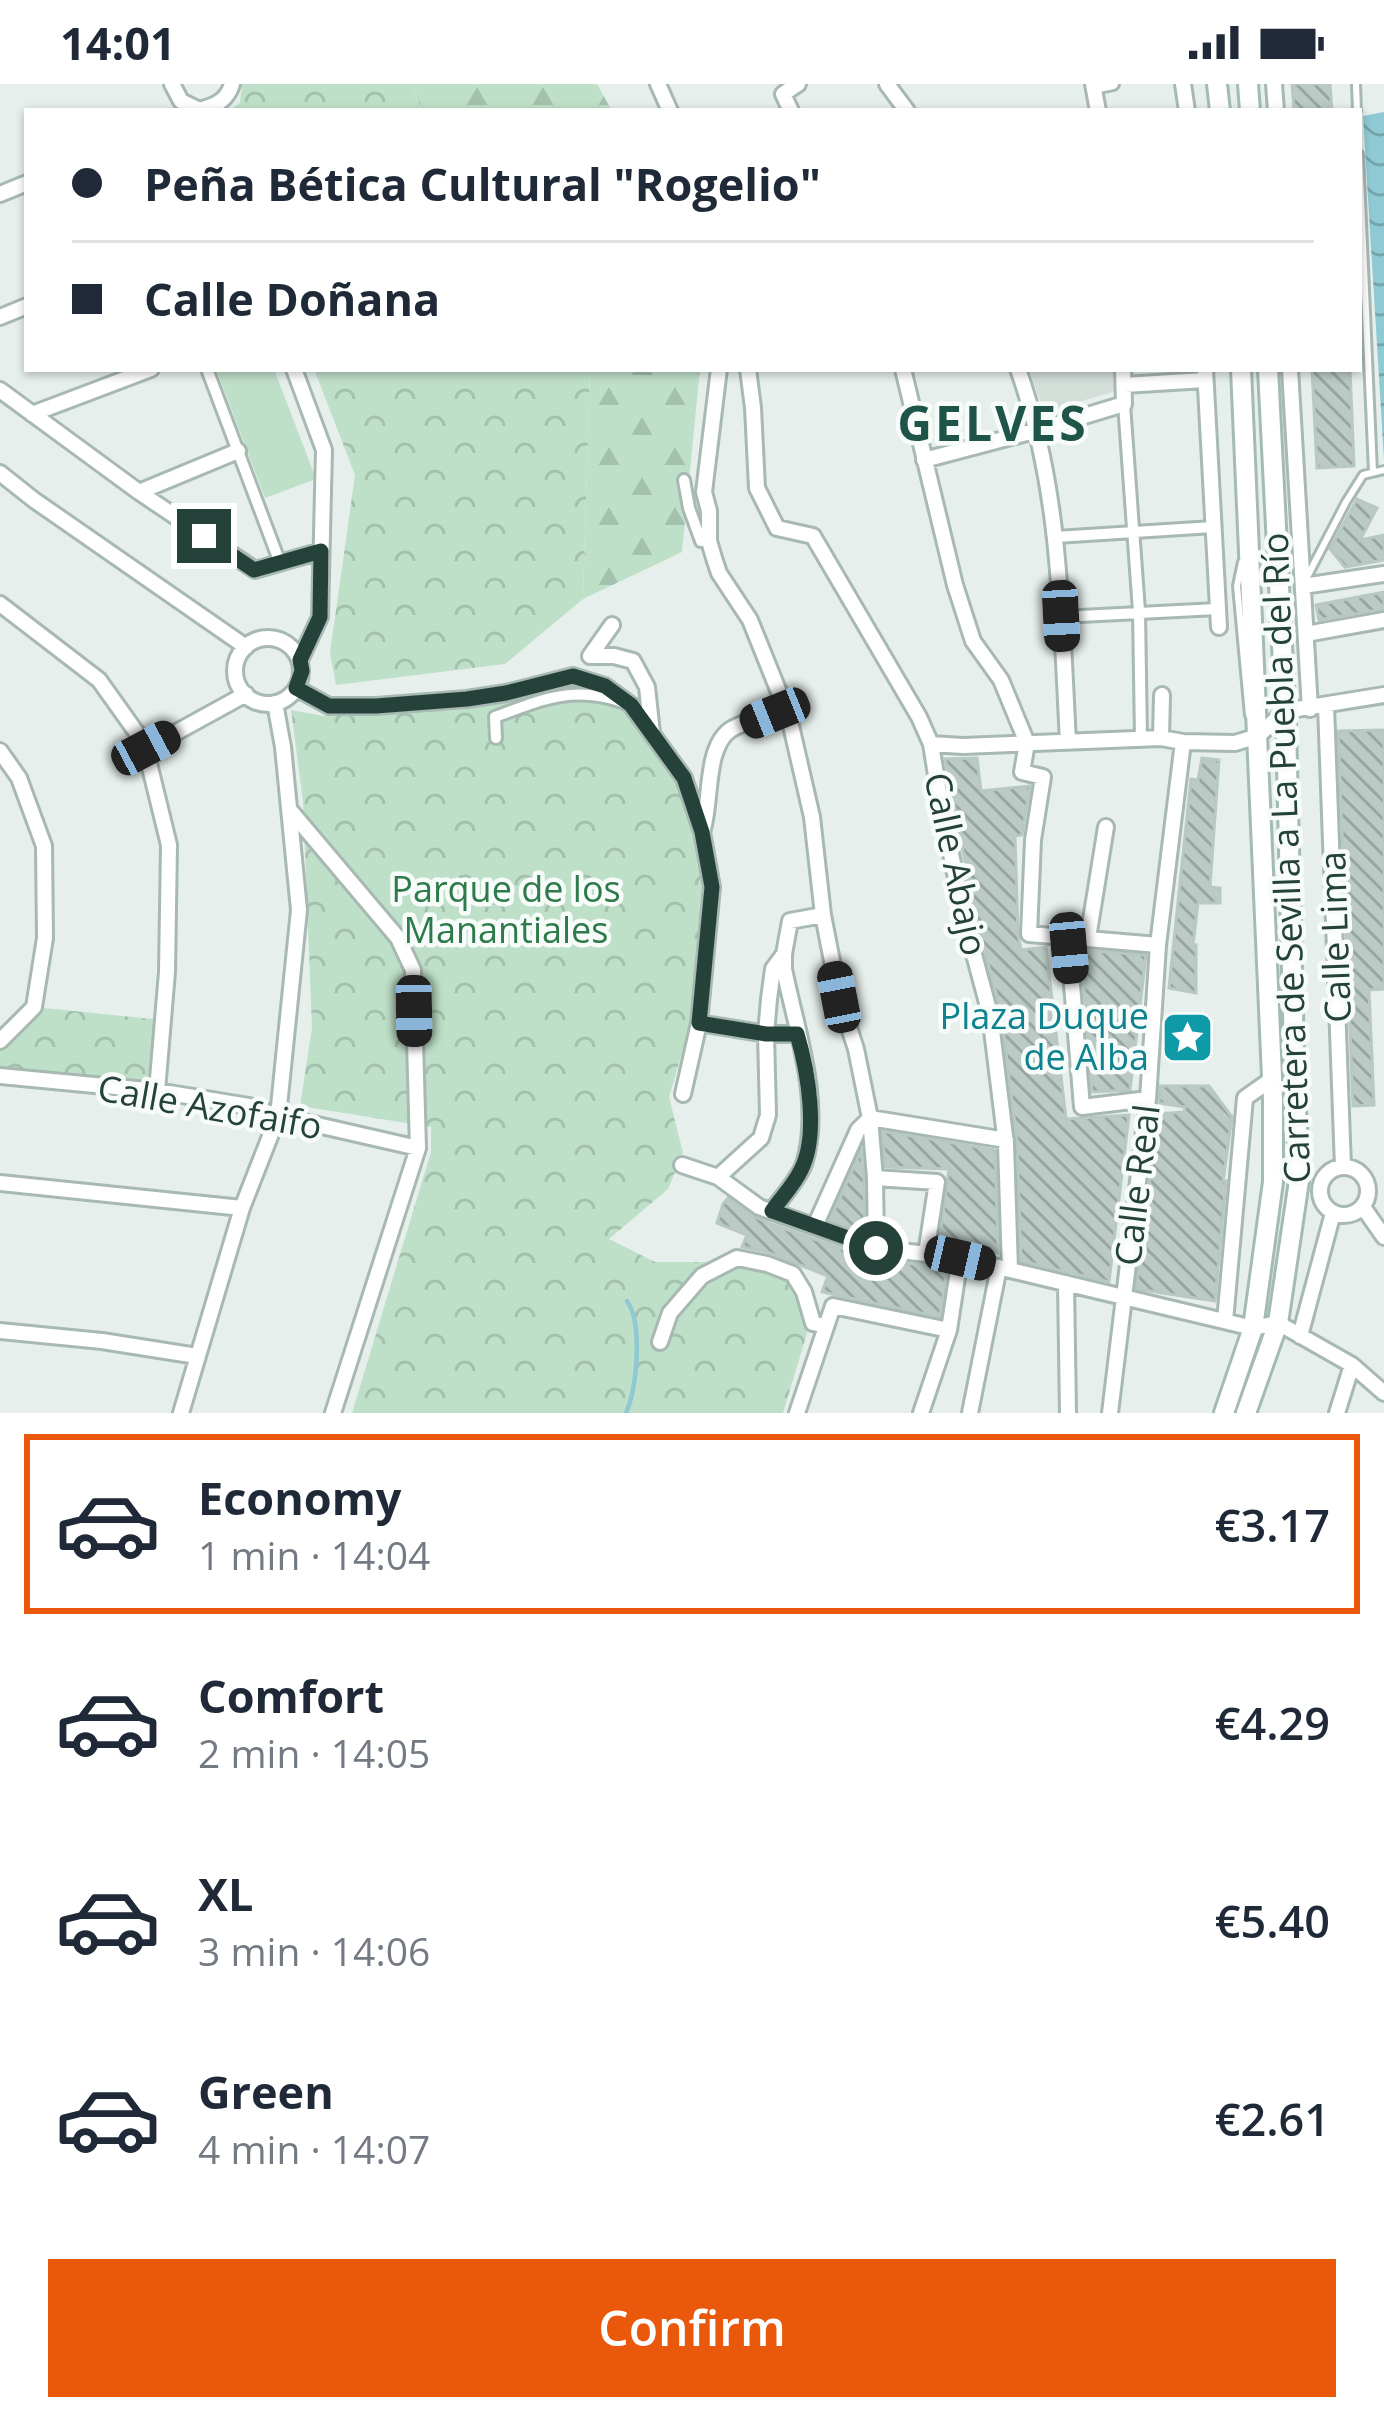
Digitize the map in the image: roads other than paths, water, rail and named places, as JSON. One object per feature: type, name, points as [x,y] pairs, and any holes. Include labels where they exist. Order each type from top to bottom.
[{"type":"main road","name":"Carretera de Sevilla a La Puebla del Río","points":[[1224,1413],[1252,1328],[1273,1182],[1241,372]]},
{"type":"main road","name":"Carretera de Sevilla a La Puebla del Río","points":[[1246,1413],[1275,1330],[1300,1174],[1268,372]]},
{"type":"main road","points":[[1256,1413],[1275,1330]]},
{"type":"street","points":[[172,84],[182,101],[194,108]]},
{"type":"street","points":[[205,108],[224,99],[232,84]]},
{"type":"street","points":[[790,108],[783,94],[798,84]]},
{"type":"street","points":[[1094,86],[1113,84]]},
{"type":"street","points":[[32,414],[144,372]]},
{"type":"street","points":[[208,372],[280,562]]},
{"type":"street","points":[[295,372],[324,450],[320,617],[300,660]]},
{"type":"street","points":[[719,372],[704,492],[710,541],[719,573],[750,620],[789,717],[812,817],[823,915],[839,997],[870,1118],[876,1248]]},
{"type":"street","name":"Calle Abajo","points":[[748,372],[757,488],[777,528],[813,536],[932,744],[965,921],[991,1014],[1006,1140],[1005,1269],[970,1413]]},
{"type":"street","points":[[904,372],[973,641],[1001,680],[1027,743],[1022,772],[1043,777],[1034,840],[1030,934],[1157,945]]},
{"type":"street","points":[[1019,372],[1038,430],[1056,537],[1068,741]]},
{"type":"street","name":"Calle Lima","points":[[1290,372],[1306,634],[1318,707],[1343,1167]]},
{"type":"street","points":[[1141,739],[1123,377],[1205,374],[1219,628]]},
{"type":"street","points":[[0,391],[254,570],[321,551]]},
{"type":"street","points":[[924,460],[1124,404]]},
{"type":"street","points":[[140,492],[238,451]]},
{"type":"street","points":[[0,473],[246,647]]},
{"type":"street","points":[[684,480],[701,541],[710,541]]},
{"type":"street","points":[[1056,537],[1213,527]]},
{"type":"street","points":[[1303,586],[1384,574]]},
{"type":"street","points":[[0,604],[99,680],[146,748],[169,845],[157,1091]]},
{"type":"street","points":[[1061,616],[1216,609]]},
{"type":"street","points":[[1306,634],[1384,620]]},
{"type":"street","points":[[612,625],[590,656],[633,661],[647,686],[652,733]]},
{"type":"street","points":[[266,638],[286,643],[300,660],[296,688],[275,703],[265,704],[246,694],[236,676],[246,647],[266,638]]},
{"type":"street","points":[[296,688],[329,706],[376,706],[467,699],[573,676],[605,686],[631,705],[684,778],[702,832],[712,887],[699,1023],[683,1094]]},
{"type":"street","points":[[496,738],[495,717],[555,695],[582,693],[631,705]]},
{"type":"street","points":[[146,748],[246,694]]},
{"type":"street","points":[[1161,738],[1162,695]]},
{"type":"street","points":[[932,744],[1161,738],[1235,742],[1258,736],[1285,711],[1384,695]]},
{"type":"street","points":[[181,1413],[242,1208],[278,1116],[299,910],[275,703]]},
{"type":"street","points":[[702,832],[718,746],[730,731],[775,713],[783,705]]},
{"type":"street","name":"Calle Real","points":[[1110,1413],[1148,1099],[1157,945],[1183,742]]},
{"type":"street","points":[[0,751],[19,778],[44,846],[45,938],[34,1007],[0,1041]]},
{"type":"street","points":[[289,809],[398,938],[413,970],[418,1148],[333,1413]]},
{"type":"street","points":[[1106,827],[1080,938],[1069,948],[1082,1107],[1148,1099]]},
{"type":"street","points":[[772,1211],[803,1168],[811,1122],[805,1061],[784,954],[790,921],[823,915]]},
{"type":"street","points":[[718,1177],[761,1138],[768,1115],[766,1034],[773,969],[784,954]]},
{"type":"street","points":[[699,1023],[797,1034]]},
{"type":"street","name":"Calle Azofaifo","points":[[0,1076],[157,1091],[249,1106],[418,1148]]},
{"type":"street","points":[[1225,1321],[1246,1098],[1272,1079]]},
{"type":"street","points":[[870,1118],[1006,1140]]},
{"type":"street","points":[[815,1226],[858,1130],[870,1118]]},
{"type":"street","points":[[1343,1167],[1358,1172],[1367,1184],[1363,1207],[1349,1215],[1334,1213],[1322,1202],[1321,1186],[1329,1173],[1343,1167]]},
{"type":"street","points":[[679,1170],[718,1177],[759,1207],[876,1248],[960,1258],[1300,1336],[1352,1365],[1384,1393]]},
{"type":"street","points":[[1367,1184],[1384,1177]]},
{"type":"street","points":[[875,1178],[937,1182],[926,1254]]},
{"type":"street","points":[[0,1183],[242,1208]]},
{"type":"street","points":[[1363,1207],[1384,1237]]},
{"type":"street","points":[[1300,1336],[1334,1213]]},
{"type":"street","points":[[661,1342],[670,1313],[702,1276],[736,1258],[793,1274],[813,1322],[826,1326]]},
{"type":"street","points":[[921,1413],[950,1330],[960,1258]]},
{"type":"street","points":[[1066,1282],[1067,1413]]},
{"type":"street","points":[[797,1413],[833,1306],[950,1330]]},
{"type":"street","points":[[0,1331],[197,1356]]},
{"type":"street","points":[[1337,1413],[1352,1365]]},
{"type":"lane","points":[[1362,222],[1373,472]]},
{"type":"lane","points":[[1303,586],[1363,475],[1384,470]]},
{"type":"water","points":[[1384,112],[1384,459],[1363,116]]},
{"type":"waterway","points":[[626,1413],[637,1356],[627,1301]]},
{"type":"place","name":"Plaza Duque de Alba","points":[[1188,1037]]},
{"type":"district","name":"GELVES","points":[[993,424]]},
{"type":"park label","name":"Parque de los Manantiales","points":[[506,910]]}]
